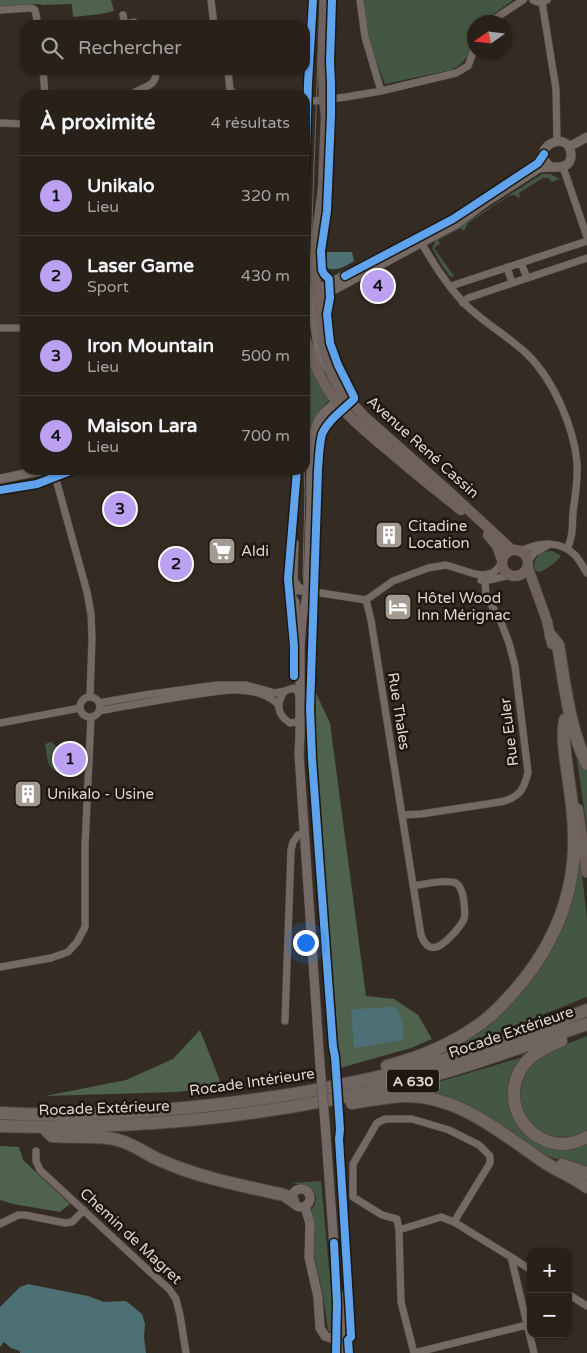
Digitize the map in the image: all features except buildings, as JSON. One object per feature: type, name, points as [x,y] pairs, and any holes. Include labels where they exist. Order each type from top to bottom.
[{"type":"highway","points":[[551,636],[558,646],[573,723],[582,754],[587,764]]},
{"type":"highway","points":[[310,1091],[317,1083],[410,1059],[459,1038],[500,1008],[534,968],[546,948],[562,913],[572,872],[574,822],[563,734],[565,720]]},
{"type":"highway","name":"Rocade Intérieure","points":[[0,1113],[94,1114],[167,1110],[242,1102],[310,1091],[347,1084],[445,1059],[512,1038],[587,1009]]},
{"type":"highway","name":"Rocade Extérieure","points":[[0,1126],[97,1126],[170,1122],[234,1116],[312,1103],[404,1083],[456,1069],[587,1024]]},
{"type":"highway","points":[[587,1029],[538,1052],[528,1060],[516,1077],[513,1088],[513,1100],[519,1118],[532,1133],[550,1142],[570,1143],[587,1137]]},
{"type":"highway","points":[[234,1116],[314,1110],[406,1096],[444,1102],[477,1117],[587,1187]]},
{"type":"highway","points":[[43,1127],[52,1136],[71,1138],[100,1137],[124,1142],[162,1162],[213,1178],[284,1195],[299,1204]]},
{"type":"highway","points":[[536,1156],[587,1173]]},
{"type":"main road","points":[[312,0],[310,36],[315,51],[314,93],[324,100]]},
{"type":"main road","points":[[321,212],[326,115],[323,50],[324,0]]},
{"type":"main road","points":[[307,90],[308,75]]},
{"type":"main road","points":[[310,104],[319,108],[320,115],[318,188],[321,212]]},
{"type":"main road","name":"Avenue René Cassin","points":[[321,212],[316,244],[315,272],[310,298],[332,375],[338,386],[353,405],[384,435],[517,550]]},
{"type":"main road","name":"Avenue René Cassin","points":[[310,351],[318,372],[336,402],[360,426],[461,510],[489,536],[497,546],[502,562]]},
{"type":"main road","points":[[545,614],[529,588],[504,571],[502,562],[506,553],[517,550],[525,553],[545,614],[551,636],[586,848],[587,872]]},
{"type":"main road","points":[[513,576],[523,574],[528,564]]},
{"type":"street","points":[[211,0],[213,20]]},
{"type":"street","points":[[360,0],[365,37],[381,91]]},
{"type":"street","points":[[500,15],[523,0]]},
{"type":"street","points":[[532,0],[536,2],[545,1],[556,89],[557,141]]},
{"type":"street","points":[[0,10],[31,8],[36,10],[37,20]]},
{"type":"street","points":[[123,15],[124,20]]},
{"type":"street","points":[[310,102],[381,91],[456,73],[468,66],[470,60]]},
{"type":"street","points":[[43,75],[45,90]]},
{"type":"street","points":[[140,90],[148,87],[155,79],[155,75]]},
{"type":"street","points":[[228,75],[230,90]]},
{"type":"street","points":[[0,123],[20,124]]},
{"type":"street","points":[[569,147],[587,137]]},
{"type":"street","points":[[553,142],[564,142],[569,147],[570,161],[563,167],[539,168],[456,224],[310,298],[453,219],[538,163],[546,147],[553,142]]},
{"type":"street","points":[[544,154],[546,162],[551,167]]},
{"type":"street","points":[[451,288],[454,285],[587,239],[563,167]]},
{"type":"street","points":[[422,242],[437,269],[464,303],[532,359],[548,382],[563,411],[571,432],[578,465],[572,519],[573,535],[567,549]]},
{"type":"street","points":[[464,303],[468,298],[587,258]]},
{"type":"street","points":[[521,263],[527,278]]},
{"type":"street","points":[[507,267],[512,283]]},
{"type":"street","points":[[0,328],[20,328]]},
{"type":"street","points":[[297,721],[300,697],[300,646],[311,503],[313,440],[318,422],[339,396],[338,386]]},
{"type":"street","points":[[0,479],[20,475]]},
{"type":"street","points":[[0,490],[37,484],[55,475]]},
{"type":"street","points":[[57,475],[91,614],[90,697]]},
{"type":"street","points":[[297,475],[288,573],[294,646],[289,689],[297,721],[334,1243],[337,1303],[336,1353]]},
{"type":"street","points":[[294,515],[294,579],[297,585],[305,591]]},
{"type":"street","points":[[517,550],[543,544],[555,545],[567,549],[579,560],[587,573]]},
{"type":"street","points":[[528,564],[531,556],[537,550],[555,545]]},
{"type":"street","points":[[289,590],[366,600],[393,581],[428,568],[441,565],[452,566],[484,575],[494,572],[502,562]]},
{"type":"street","points":[[459,569],[473,578],[486,580],[513,576]]},
{"type":"street","name":"Rue Euler","points":[[402,815],[421,814],[510,800],[524,788],[528,772],[515,666],[502,623],[486,595],[486,580]]},
{"type":"street","points":[[289,590],[296,602],[297,632],[300,646]]},
{"type":"street","name":"Rue Thales","points":[[366,600],[371,620],[413,886],[422,938],[427,945],[438,947],[444,944],[465,918],[462,890],[456,883],[448,881],[413,886]]},
{"type":"street","points":[[99,707],[145,702],[233,687],[257,687],[275,693],[289,689],[298,692],[300,697]]},
{"type":"street","points":[[233,687],[268,697],[279,706]]},
{"type":"street","points":[[289,689],[282,695],[279,706],[280,713],[283,719],[290,723],[297,721]]},
{"type":"street","points":[[90,697],[95,699],[99,707],[96,715],[91,717],[83,714],[80,708],[82,702],[90,697]]},
{"type":"street","points":[[0,723],[80,708]]},
{"type":"street","points":[[0,967],[51,958],[68,952],[77,942],[85,927],[85,846],[91,717]]},
{"type":"street","points":[[285,1021],[291,850],[293,842],[298,835],[304,834]]},
{"type":"street","points":[[454,1222],[490,1163],[490,1156],[478,1145],[449,1130],[412,1119],[385,1118],[377,1123],[353,1164],[353,1197],[382,1215],[397,1219],[401,1302],[414,1353],[527,1325],[511,1257]]},
{"type":"street","name":"Chemin de Magret","points":[[36,1152],[36,1161],[40,1170],[169,1288],[176,1298],[186,1353]]},
{"type":"street","points":[[299,1204],[310,1224],[308,1251],[318,1297],[320,1328],[325,1336],[342,1343],[344,1353]]},
{"type":"street","points":[[0,1224],[18,1215],[25,1215],[65,1224],[72,1222],[84,1210]]},
{"type":"street","points":[[399,1230],[441,1217],[454,1222],[527,1267]]},
{"type":"street","points":[[334,1243],[349,1353]]},
{"type":"street","points":[[572,1297],[587,1306]]},
{"type":"street","points":[[530,1338],[534,1353]]},
{"type":"green space","points":[[0,0],[111,0],[114,11],[73,17],[72,4],[0,6]]},
{"type":"green space","points":[[364,0],[513,0],[493,15],[467,15],[467,56],[458,66],[451,70],[385,84],[370,45]]},
{"type":"green space","points":[[542,174],[550,174],[560,179],[551,182],[549,178],[543,178],[519,193],[520,198],[514,195],[509,196],[468,223],[464,231],[461,228],[438,240],[440,244],[434,248],[454,276],[451,277],[432,248],[436,240]]},
{"type":"green space","points":[[310,362],[316,374],[315,377],[321,383],[329,400],[314,419],[310,433]]},
{"type":"green space","points":[[552,551],[560,555],[560,557],[546,569],[540,572],[536,571],[534,567],[537,557],[541,553]]},
{"type":"green space","points":[[315,691],[330,723],[366,996],[394,999],[418,1015],[432,1039],[411,1048],[340,1068],[316,768]]},
{"type":"green space","points":[[574,739],[582,762],[587,770],[587,829]]},
{"type":"green space","points":[[51,742],[62,751],[64,760],[61,773],[54,771],[48,763],[45,744]]},
{"type":"green space","points":[[579,847],[587,919],[587,997],[504,1030],[451,1048],[551,949]]},
{"type":"green space","points":[[200,1030],[222,1086],[177,1092],[45,1096],[126,1080],[173,1059]]},
{"type":"green space","points":[[587,1036],[587,1130],[574,1136],[552,1136],[532,1126],[523,1114],[518,1091],[523,1075],[534,1061],[547,1052]]},
{"type":"green space","points":[[526,1056],[509,1084],[536,1140],[587,1142],[587,1169],[547,1156],[518,1138],[408,1091]]},
{"type":"green space","points":[[0,1146],[19,1147],[23,1160],[70,1204],[60,1212],[0,1200]]},
{"type":"green space","points":[[321,1181],[334,1322],[333,1332],[328,1330],[323,1295],[313,1251],[315,1229],[311,1210],[315,1204],[316,1197],[312,1189],[307,1186],[292,1183]]},
{"type":"water","points":[[327,252],[352,252],[354,261],[337,269],[327,268]]},
{"type":"water","points":[[396,1008],[401,1019],[403,1028],[402,1040],[354,1048],[351,1012],[353,1009]]},
{"type":"water","points":[[28,1284],[88,1296],[104,1302],[126,1301],[142,1314],[145,1324],[146,1353],[20,1353],[20,1351],[11,1348],[4,1342],[0,1347],[0,1307],[20,1287]]},
{"type":"tram line","points":[[310,279],[320,0]]},
{"type":"tram line","points":[[304,475],[303,574],[309,605],[307,721],[347,1302],[341,1353]]},
{"type":"cycle path","points":[[310,50],[313,0]]},
{"type":"cycle path","points":[[332,0],[331,115],[327,211],[321,251],[322,270],[329,279],[330,298],[327,314],[330,343],[354,399],[328,424],[322,434],[320,443],[310,709],[312,759],[340,1129],[339,1139],[351,1337],[348,1340],[349,1353]]},
{"type":"cycle path","points":[[308,75],[308,90]]},
{"type":"cycle path","points":[[345,276],[453,219],[538,163],[544,154]]},
{"type":"cycle path","points":[[0,490],[37,484],[60,475]]},
{"type":"cycle path","points":[[294,676],[294,646],[288,579],[297,475]]},
{"type":"cycle path","points":[[334,1243],[337,1303],[336,1353]]},
{"type":"place","name":"Maison Lara","points":[[378,286]]},
{"type":"place","name":"Iron Mountain","points":[[120,509]]},
{"type":"place","name":"Citadine Location","points":[[389,535]]},
{"type":"place","name":"Aldi","points":[[222,551]]},
{"type":"place","name":"Laser Game","points":[[176,564]]},
{"type":"place","name":"Hôtel Wood Inn Mérignac","points":[[398,607]]},
{"type":"place","name":"Unikalo","points":[[70,759]]},
{"type":"place","name":"Unikalo - Usine","points":[[28,794]]}]
